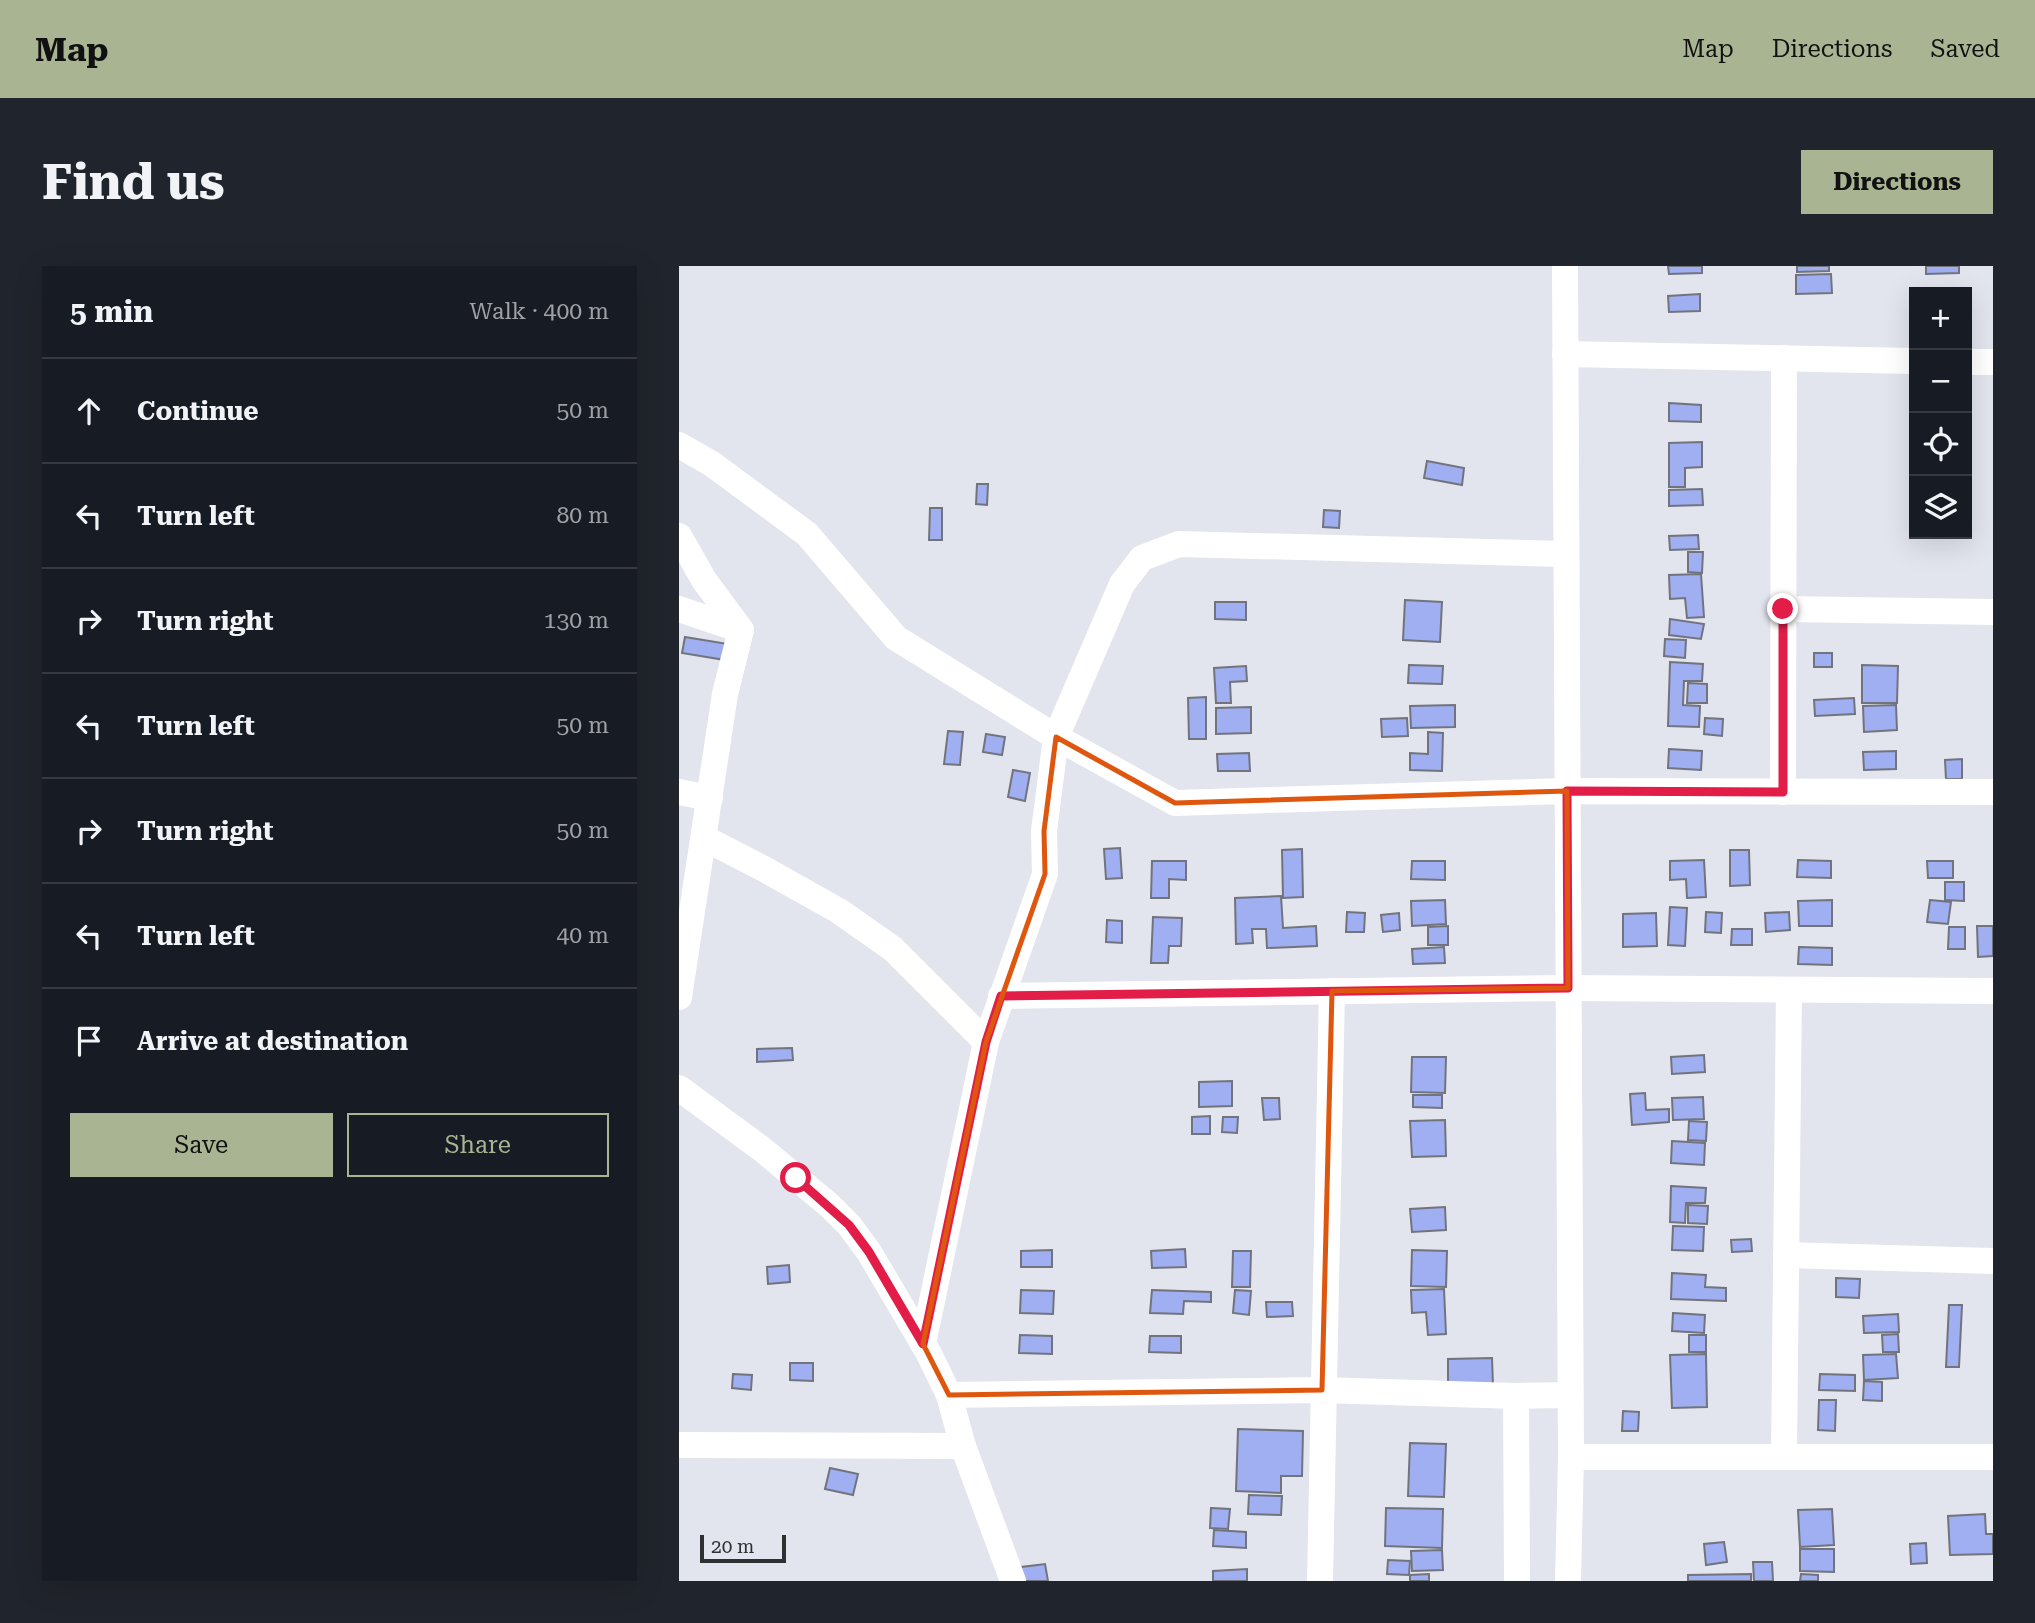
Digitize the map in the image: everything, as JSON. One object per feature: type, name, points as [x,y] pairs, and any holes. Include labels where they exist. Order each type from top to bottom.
[{"type":"street","points":[[1565,266],[1571,1457],[1567,1581]]},
{"type":"street","points":[[1565,354],[1909,361]]},
{"type":"street","points":[[1783,792],[1784,358]]},
{"type":"street","points":[[1972,362],[1993,362]]},
{"type":"street","points":[[679,445],[712,464],[807,534],[896,638],[1056,737],[1175,803],[1567,791],[1993,792]]},
{"type":"street","points":[[679,536],[704,580],[741,630]]},
{"type":"street","points":[[923,1344],[986,1042],[1045,874],[1044,831],[1056,737],[1122,584],[1142,558],[1179,544],[1566,554]]},
{"type":"street","points":[[679,609],[741,630]]},
{"type":"street","points":[[1783,609],[1993,612]]},
{"type":"street","points":[[679,997],[725,694],[741,630]]},
{"type":"street","points":[[679,792],[710,798]]},
{"type":"street","points":[[703,838],[839,911],[893,949],[986,1042]]},
{"type":"street","points":[[1001,996],[1568,988],[1993,991]]},
{"type":"street","points":[[1784,1457],[1789,990]]},
{"type":"street","points":[[1320,1581],[1332,991]]},
{"type":"street","points":[[679,1088],[763,1150],[849,1225],[875,1262],[949,1395],[963,1446],[1013,1581]]},
{"type":"street","points":[[1786,1255],[1993,1261]]},
{"type":"street","points":[[949,1395],[1322,1390],[1570,1395]]},
{"type":"street","points":[[1516,1396],[1517,1581]]},
{"type":"street","points":[[679,1445],[963,1446]]},
{"type":"street","points":[[1571,1457],[1993,1457]]},
{"type":"highlighted area","points":[[1056,737],[1175,803],[1567,791],[1568,988],[1332,991],[1322,1390],[949,1395],[923,1344],[986,1042],[1045,874],[1044,831]]},
{"type":"building","points":[[1668,266],[1702,266],[1702,273],[1669,274]]},
{"type":"building","points":[[1797,266],[1829,266],[1829,271],[1797,272]]},
{"type":"building","points":[[1926,266],[1959,266],[1959,273],[1926,274]]},
{"type":"building","points":[[1831,274],[1832,293],[1796,294],[1796,275]]},
{"type":"building","points":[[1700,294],[1700,311],[1669,312],[1668,296]]},
{"type":"building","points":[[1669,403],[1701,405],[1701,422],[1669,421]]},
{"type":"building","points":[[1702,442],[1702,467],[1685,468],[1685,487],[1669,487],[1669,443]]},
{"type":"building","points":[[1427,461],[1464,468],[1462,485],[1424,478]]},
{"type":"building","points":[[977,484],[988,484],[987,505],[976,504]]},
{"type":"building","points":[[1702,489],[1703,505],[1669,506],[1669,490]]},
{"type":"building","points":[[930,508],[942,508],[942,540],[929,540]]},
{"type":"building","points":[[1324,510],[1340,511],[1339,528],[1323,527]]},
{"type":"building","points":[[1698,535],[1699,549],[1670,550],[1669,536]]},
{"type":"building","points":[[1688,552],[1703,552],[1702,573],[1688,572]]},
{"type":"building","points":[[1701,574],[1704,617],[1687,618],[1685,598],[1670,599],[1669,575]]},
{"type":"building","points":[[1405,600],[1442,602],[1440,642],[1403,640]]},
{"type":"building","points":[[1215,602],[1246,602],[1246,620],[1215,619]]},
{"type":"building","points":[[1670,619],[1704,624],[1701,639],[1669,635]]},
{"type":"building","points":[[685,637],[728,644],[725,660],[682,653]]},
{"type":"building","points":[[1665,639],[1686,640],[1685,658],[1664,656]]},
{"type":"building","points":[[1814,653],[1832,653],[1832,667],[1814,667]]},
{"type":"building","points":[[1670,662],[1703,664],[1702,681],[1684,681],[1683,705],[1700,706],[1699,727],[1668,726]]},
{"type":"building","points":[[1409,665],[1443,666],[1442,684],[1408,683]]},
{"type":"building","points":[[1862,665],[1898,666],[1897,703],[1862,703]]},
{"type":"building","points":[[1246,666],[1247,681],[1230,682],[1231,703],[1216,703],[1214,668]]},
{"type":"building","points":[[1688,683],[1707,684],[1707,703],[1687,703]]},
{"type":"building","points":[[1206,697],[1206,739],[1189,739],[1188,698]]},
{"type":"building","points":[[1854,698],[1855,714],[1815,716],[1814,700]]},
{"type":"building","points":[[1455,705],[1455,727],[1411,728],[1410,706]]},
{"type":"building","points":[[1896,705],[1897,730],[1864,732],[1863,706]]},
{"type":"building","points":[[1251,707],[1251,733],[1216,734],[1216,708]]},
{"type":"building","points":[[1407,718],[1408,736],[1382,737],[1381,719]]},
{"type":"building","points":[[1705,718],[1723,719],[1722,736],[1704,734]]},
{"type":"building","points":[[948,731],[963,732],[960,765],[944,764]]},
{"type":"building","points":[[1428,732],[1443,733],[1442,771],[1410,770],[1410,753],[1428,754]]},
{"type":"building","points":[[986,734],[1005,737],[1002,755],[983,752]]},
{"type":"building","points":[[1669,749],[1702,751],[1701,770],[1668,768]]},
{"type":"building","points":[[1896,751],[1896,769],[1864,770],[1863,752]]},
{"type":"building","points":[[1249,753],[1250,771],[1218,771],[1217,754]]},
{"type":"building","points":[[1962,759],[1962,779],[1946,779],[1945,760]]},
{"type":"building","points":[[1013,770],[1030,773],[1025,801],[1008,797]]},
{"type":"building","points":[[1120,848],[1122,878],[1106,879],[1104,849]]},
{"type":"building","points":[[1302,849],[1303,897],[1283,898],[1282,850]]},
{"type":"building","points":[[1730,850],[1749,850],[1750,885],[1730,886]]},
{"type":"building","points":[[1704,860],[1706,897],[1687,898],[1686,879],[1670,880],[1670,861]]},
{"type":"building","points":[[1798,860],[1831,861],[1831,878],[1797,877]]},
{"type":"building","points":[[1152,861],[1186,861],[1186,880],[1169,879],[1169,898],[1151,898]]},
{"type":"building","points":[[1412,861],[1445,861],[1445,880],[1411,879]]},
{"type":"building","points":[[1927,861],[1953,861],[1953,878],[1928,878]]},
{"type":"building","points":[[1945,882],[1964,882],[1964,901],[1945,900]]},
{"type":"building","points":[[1281,896],[1283,928],[1316,926],[1317,946],[1267,948],[1266,929],[1252,929],[1253,943],[1236,944],[1235,898]]},
{"type":"building","points":[[1445,900],[1446,924],[1412,926],[1411,901]]},
{"type":"building","points":[[1832,900],[1832,926],[1799,926],[1798,901]]},
{"type":"building","points":[[1930,900],[1951,902],[1948,924],[1927,922]]},
{"type":"building","points":[[1670,907],[1687,908],[1685,946],[1668,945]]},
{"type":"building","points":[[1347,912],[1365,913],[1364,932],[1346,932]]},
{"type":"building","points":[[1706,912],[1722,913],[1721,933],[1705,932]]},
{"type":"building","points":[[1789,912],[1790,930],[1766,932],[1765,913]]},
{"type":"building","points":[[1399,913],[1400,930],[1383,932],[1381,915]]},
{"type":"building","points":[[1656,913],[1657,946],[1623,947],[1623,914]]},
{"type":"building","points":[[1153,917],[1182,918],[1181,946],[1169,946],[1168,963],[1151,963]]},
{"type":"building","points":[[1107,920],[1122,921],[1122,943],[1106,942]]},
{"type":"building","points":[[1448,926],[1448,945],[1428,945],[1428,927]]},
{"type":"building","points":[[1977,926],[1993,926],[1993,956],[1978,957]]},
{"type":"building","points":[[1949,927],[1965,927],[1965,949],[1948,949]]},
{"type":"building","points":[[1732,929],[1752,929],[1752,945],[1731,945]]},
{"type":"building","points":[[1444,947],[1445,963],[1413,964],[1412,949]]},
{"type":"building","points":[[1799,947],[1832,948],[1832,965],[1798,964]]},
{"type":"building","points":[[792,1048],[793,1060],[757,1062],[757,1049]]},
{"type":"building","points":[[1704,1055],[1705,1072],[1672,1074],[1671,1057]]},
{"type":"building","points":[[1412,1057],[1446,1057],[1445,1093],[1411,1092]]},
{"type":"building","points":[[1232,1081],[1232,1106],[1199,1107],[1199,1082]]},
{"type":"building","points":[[1645,1093],[1646,1110],[1669,1109],[1669,1122],[1632,1125],[1630,1094]]},
{"type":"building","points":[[1413,1095],[1442,1095],[1442,1108],[1413,1107]]},
{"type":"building","points":[[1703,1097],[1704,1119],[1673,1120],[1672,1098]]},
{"type":"building","points":[[1262,1098],[1279,1098],[1280,1119],[1264,1120]]},
{"type":"building","points":[[1210,1116],[1210,1134],[1192,1134],[1192,1117]]},
{"type":"building","points":[[1223,1117],[1238,1117],[1237,1133],[1222,1132]]},
{"type":"building","points":[[1445,1120],[1446,1156],[1412,1157],[1410,1121]]},
{"type":"building","points":[[1689,1121],[1707,1122],[1706,1141],[1688,1140]]},
{"type":"building","points":[[1672,1141],[1705,1143],[1704,1165],[1671,1163]]},
{"type":"building","points":[[1671,1186],[1706,1188],[1705,1203],[1686,1203],[1685,1223],[1670,1222]]},
{"type":"building","points":[[1688,1205],[1708,1206],[1707,1224],[1688,1223]]},
{"type":"building","points":[[1445,1207],[1446,1230],[1412,1232],[1410,1209]]},
{"type":"building","points":[[1673,1226],[1704,1227],[1703,1251],[1672,1250]]},
{"type":"building","points":[[1751,1239],[1752,1251],[1732,1252],[1731,1240]]},
{"type":"building","points":[[1185,1249],[1186,1267],[1152,1268],[1151,1251]]},
{"type":"building","points":[[1052,1250],[1052,1267],[1021,1267],[1021,1251]]},
{"type":"building","points":[[1412,1250],[1447,1251],[1446,1287],[1411,1286]]},
{"type":"building","points":[[1233,1251],[1251,1251],[1250,1287],[1232,1287]]},
{"type":"building","points":[[789,1265],[790,1282],[768,1284],[767,1267]]},
{"type":"building","points":[[1672,1273],[1706,1275],[1705,1287],[1726,1288],[1726,1301],[1671,1299]]},
{"type":"building","points":[[1836,1278],[1860,1279],[1859,1298],[1836,1297]]},
{"type":"building","points":[[1444,1289],[1446,1334],[1428,1335],[1426,1312],[1412,1313],[1411,1290]]},
{"type":"building","points":[[1021,1290],[1054,1291],[1053,1314],[1020,1313]]},
{"type":"building","points":[[1152,1290],[1211,1292],[1211,1302],[1184,1301],[1183,1314],[1150,1313]]},
{"type":"building","points":[[1235,1290],[1251,1291],[1249,1315],[1233,1313]]},
{"type":"building","points":[[1266,1302],[1292,1302],[1293,1316],[1267,1317]]},
{"type":"building","points":[[1949,1305],[1962,1305],[1959,1367],[1946,1367]]},
{"type":"building","points":[[1673,1313],[1705,1315],[1704,1333],[1672,1331]]},
{"type":"building","points":[[1898,1314],[1899,1332],[1864,1333],[1863,1316]]},
{"type":"building","points":[[1898,1334],[1899,1352],[1883,1352],[1882,1335]]},
{"type":"building","points":[[1020,1335],[1052,1336],[1052,1354],[1019,1353]]},
{"type":"building","points":[[1689,1335],[1706,1335],[1706,1352],[1689,1352]]},
{"type":"building","points":[[1150,1336],[1181,1336],[1181,1353],[1149,1352]]},
{"type":"building","points":[[1706,1354],[1707,1407],[1672,1408],[1670,1355]]},
{"type":"building","points":[[1896,1354],[1898,1378],[1864,1380],[1863,1355]]},
{"type":"building","points":[[1492,1358],[1493,1385],[1448,1385],[1448,1359]]},
{"type":"building","points":[[790,1363],[813,1363],[813,1381],[790,1380]]},
{"type":"building","points":[[733,1374],[752,1375],[751,1390],[732,1388]]},
{"type":"building","points":[[1820,1374],[1855,1375],[1855,1391],[1819,1390]]},
{"type":"building","points":[[1864,1381],[1882,1382],[1882,1401],[1863,1400]]},
{"type":"building","points":[[1819,1400],[1836,1400],[1835,1431],[1818,1430]]},
{"type":"building","points":[[1623,1411],[1639,1412],[1638,1431],[1622,1431]]},
{"type":"building","points":[[1238,1429],[1303,1431],[1302,1476],[1281,1476],[1281,1493],[1236,1491]]},
{"type":"building","points":[[1410,1443],[1446,1444],[1444,1497],[1408,1496]]},
{"type":"building","points":[[830,1468],[858,1474],[853,1495],[825,1489]]},
{"type":"building","points":[[1249,1495],[1282,1496],[1281,1515],[1248,1514]]},
{"type":"building","points":[[1211,1508],[1230,1509],[1228,1529],[1210,1528]]},
{"type":"building","points":[[1386,1508],[1443,1509],[1442,1548],[1385,1546]]},
{"type":"building","points":[[1832,1509],[1834,1545],[1800,1547],[1798,1510]]},
{"type":"building","points":[[1985,1514],[1986,1534],[1993,1534],[1993,1554],[1950,1555],[1948,1516]]},
{"type":"building","points":[[1214,1530],[1246,1532],[1246,1548],[1213,1546]]},
{"type":"building","points":[[1724,1542],[1727,1562],[1706,1565],[1704,1544]]},
{"type":"building","points":[[1926,1543],[1927,1563],[1911,1564],[1910,1544]]},
{"type":"building","points":[[1800,1549],[1834,1549],[1834,1572],[1800,1571]]},
{"type":"building","points":[[1442,1550],[1443,1570],[1412,1571],[1411,1551]]},
{"type":"building","points":[[1388,1560],[1410,1561],[1409,1575],[1387,1574]]},
{"type":"building","points":[[1753,1562],[1772,1562],[1773,1581],[1754,1581]]},
{"type":"building","points":[[1045,1564],[1048,1581],[1015,1581],[1013,1568]]},
{"type":"building","points":[[1247,1569],[1247,1581],[1213,1581],[1213,1571]]},
{"type":"building","points":[[1429,1574],[1429,1581],[1410,1581],[1410,1575]]},
{"type":"building","points":[[1751,1574],[1751,1581],[1688,1581],[1688,1575]]},
{"type":"building","points":[[1801,1574],[1818,1575],[1818,1581],[1800,1581]]},
{"type":"route","points":[[796,1178],[849,1225],[869,1252],[923,1344],[986,1042],[1001,996],[1568,988],[1567,791],[1783,792],[1783,609]]}]
